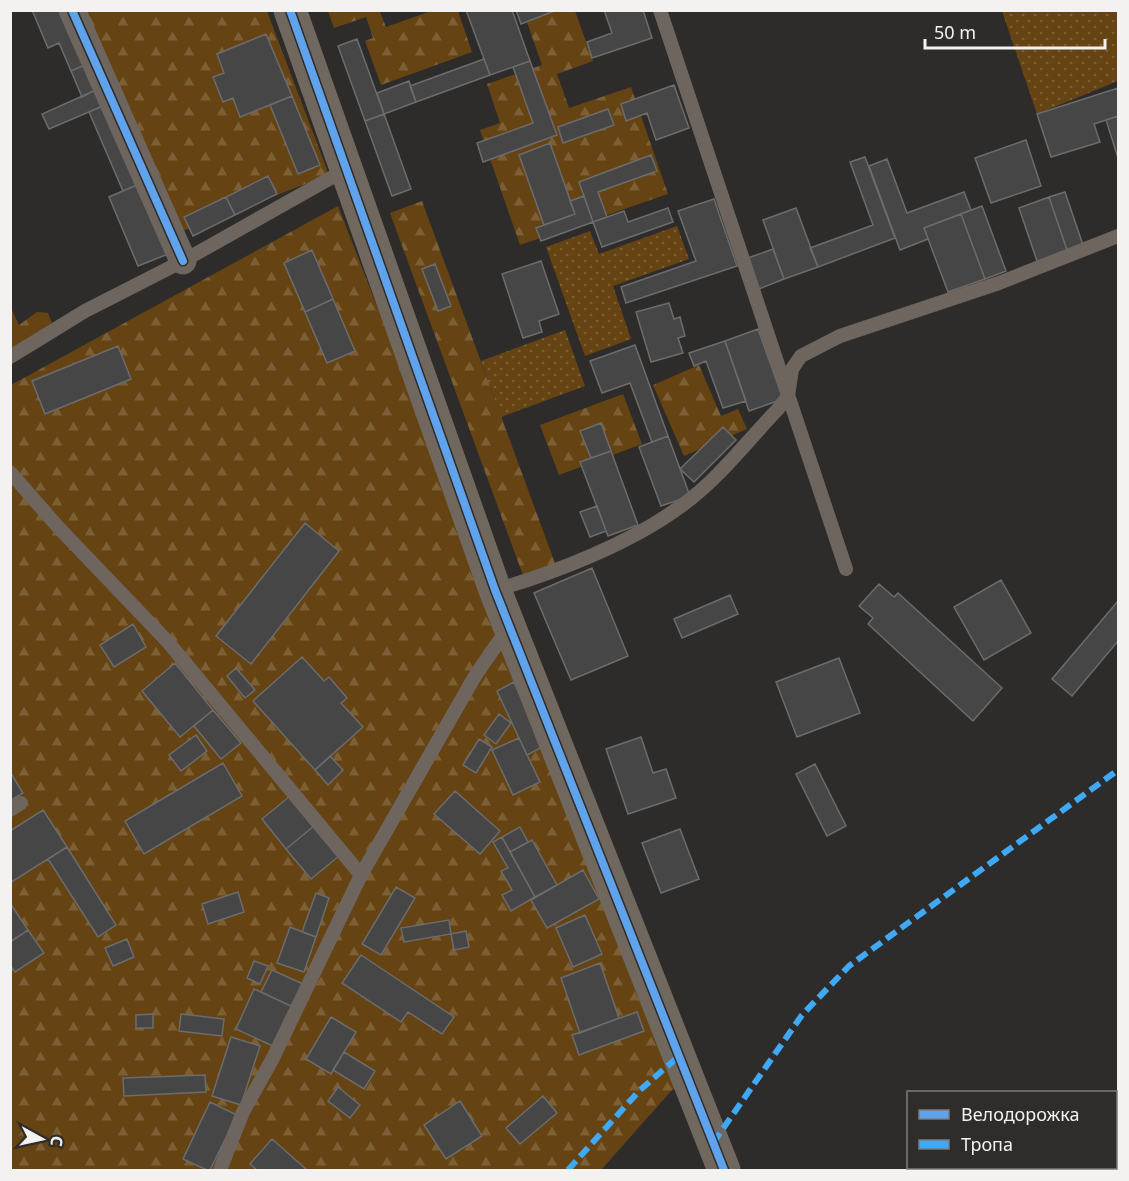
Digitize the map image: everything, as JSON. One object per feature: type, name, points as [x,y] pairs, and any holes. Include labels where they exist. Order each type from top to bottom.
[{"type":"street","points":[[72,10],[183,261]]},
{"type":"street","points":[[290,10],[495,590],[724,1170]]},
{"type":"lane","points":[[660,10],[846,569]]},
{"type":"lane","points":[[10,357],[86,311],[183,261],[345,170]]},
{"type":"lane","points":[[495,590],[558,569],[643,530],[681,506],[699,492],[788,396],[792,369],[801,356],[840,336],[989,286],[1119,236]]},
{"type":"lane","points":[[10,472],[58,528],[168,642],[362,875]]},
{"type":"lane","points":[[220,1170],[243,1112],[273,1058],[362,875],[475,676],[509,626]]},
{"type":"green space","points":[[78,11],[267,11],[329,175],[164,238]]},
{"type":"green space","points":[[328,11],[383,11],[380,12],[386,27],[431,11],[458,11],[472,52],[381,85],[365,41],[373,38],[366,17],[334,28]]},
{"type":"green space","points":[[523,11],[575,11],[593,61],[557,74],[569,108],[631,87],[668,194],[520,245],[480,130],[500,123],[487,84],[542,65]]},
{"type":"green space","points":[[1002,11],[1118,11],[1118,81],[1037,114]]},
{"type":"green space","points":[[422,201],[556,566],[524,578],[390,213]]},
{"type":"green space","points":[[338,206],[681,1087],[672,1090],[601,1170],[11,1170],[11,385]]},
{"type":"green space","points":[[677,226],[689,259],[613,286],[631,339],[585,356],[546,247],[590,231],[599,254]]},
{"type":"green space","points":[[10,306],[19,325],[37,312],[48,313],[52,323],[46,332],[10,352]]},
{"type":"green space","points":[[565,330],[585,386],[501,417],[481,361]]},
{"type":"green space","points":[[699,365],[721,416],[738,409],[747,429],[684,456],[653,385]]},
{"type":"green space","points":[[623,394],[642,444],[559,475],[540,425]]},
{"type":"building","points":[[32,10],[64,10],[87,64],[71,71],[59,43],[48,48]]},
{"type":"building","points":[[466,10],[512,10],[530,61],[490,75]]},
{"type":"building","points":[[516,10],[557,10],[521,24]]},
{"type":"building","points":[[604,10],[643,10],[652,38],[592,58],[587,42],[612,33]]},
{"type":"building","points":[[266,34],[292,96],[240,117],[233,98],[223,102],[213,77],[224,73],[217,54]]},
{"type":"building","points":[[357,39],[384,114],[365,121],[338,46]]},
{"type":"building","points":[[484,59],[490,75],[416,102],[410,86]]},
{"type":"building","points":[[530,61],[557,135],[483,162],[477,143],[533,123],[513,67]]},
{"type":"building","points":[[87,64],[98,89],[82,97],[71,71]]},
{"type":"building","points":[[409,81],[416,102],[384,114],[377,93]]},
{"type":"building","points":[[674,85],[689,128],[656,140],[647,113],[626,121],[621,104]]},
{"type":"building","points":[[1118,88],[1118,116],[1094,124],[1100,142],[1051,157],[1037,114]]},
{"type":"building","points":[[98,89],[105,105],[49,129],[42,114]]},
{"type":"building","points":[[292,96],[320,165],[298,174],[270,105]]},
{"type":"building","points":[[105,105],[139,184],[123,191],[89,112]]},
{"type":"building","points":[[608,109],[614,125],[563,143],[558,127]]},
{"type":"building","points":[[384,114],[411,189],[392,196],[365,121]]},
{"type":"building","points":[[1118,116],[1118,158],[1106,120]]},
{"type":"building","points":[[1026,140],[1041,186],[991,203],[975,158]]},
{"type":"building","points":[[550,143],[575,214],[544,225],[519,155]]},
{"type":"building","points":[[651,155],[657,171],[598,192],[607,217],[593,222],[579,182]]},
{"type":"building","points":[[865,157],[895,238],[818,267],[810,248],[873,225],[850,162]]},
{"type":"building","points":[[887,159],[907,213],[964,192],[971,210],[924,228],[928,239],[900,250],[869,166]]},
{"type":"building","points":[[268,176],[277,194],[235,215],[226,197]]},
{"type":"building","points":[[139,184],[168,254],[138,266],[109,197]]},
{"type":"building","points":[[1065,192],[1084,248],[1068,253],[1049,197]]},
{"type":"building","points":[[584,196],[593,222],[541,241],[536,228],[575,214],[570,201]]},
{"type":"building","points":[[226,197],[235,215],[193,236],[184,217]]},
{"type":"building","points":[[1049,197],[1068,253],[1038,264],[1019,208]]},
{"type":"building","points":[[714,199],[737,266],[626,303],[621,287],[696,261],[678,211]]},
{"type":"building","points":[[982,206],[1006,271],[985,279],[961,214]]},
{"type":"building","points":[[668,208],[673,222],[602,247],[593,222],[624,211],[628,222]]},
{"type":"building","points":[[796,208],[818,267],[784,279],[763,220]]},
{"type":"building","points":[[961,214],[985,279],[948,292],[924,228]]},
{"type":"building","points":[[773,249],[784,279],[759,289],[748,258]]},
{"type":"building","points":[[312,250],[333,299],[305,312],[284,263]]},
{"type":"building","points":[[541,261],[559,314],[539,321],[542,332],[523,338],[502,274]]},
{"type":"building","points":[[435,264],[451,306],[438,311],[422,269]]},
{"type":"building","points":[[333,299],[355,351],[327,363],[305,312]]},
{"type":"building","points":[[669,303],[674,319],[680,317],[685,336],[678,338],[683,353],[651,362],[636,312]]},
{"type":"building","points":[[758,329],[783,399],[749,411],[725,341]]},
{"type":"building","points":[[725,341],[746,401],[723,408],[706,361],[694,366],[689,353]]},
{"type":"building","points":[[635,345],[668,436],[652,442],[630,383],[602,393],[590,361]]},
{"type":"building","points":[[118,346],[131,379],[45,414],[32,381]]},
{"type":"building","points":[[601,423],[611,451],[591,458],[580,431]]},
{"type":"building","points":[[723,427],[736,440],[694,482],[680,469]]},
{"type":"building","points":[[668,436],[690,496],[661,506],[639,447]]},
{"type":"building","points":[[611,451],[638,525],[608,536],[580,462]]},
{"type":"building","points":[[597,506],[606,531],[590,537],[580,512]]},
{"type":"building","points":[[305,523],[339,551],[251,664],[216,636]]},
{"type":"building","points":[[592,568],[628,656],[571,680],[534,593]]},
{"type":"building","points":[[1001,580],[1031,633],[984,660],[954,607]]},
{"type":"building","points":[[879,584],[894,597],[898,593],[1002,688],[973,721],[868,624],[873,618],[859,606]]},
{"type":"building","points":[[730,595],[738,614],[682,638],[674,619]]},
{"type":"building","points":[[1118,601],[1118,641],[1072,696],[1052,679]]},
{"type":"building","points":[[133,624],[146,647],[114,667],[100,645]]},
{"type":"building","points":[[302,657],[324,681],[329,677],[347,698],[341,703],[363,727],[315,770],[253,701]]},
{"type":"building","points":[[839,658],[860,713],[797,737],[776,682]]},
{"type":"building","points":[[175,663],[213,710],[180,737],[142,691]]},
{"type":"building","points":[[236,668],[255,690],[245,698],[227,676]]},
{"type":"building","points":[[514,682],[544,746],[527,755],[497,691]]},
{"type":"building","points":[[213,710],[241,743],[221,759],[194,726]]},
{"type":"building","points":[[499,714],[511,723],[496,744],[484,735]]},
{"type":"building","points":[[196,735],[207,751],[181,771],[169,755]]},
{"type":"building","points":[[641,737],[653,773],[666,769],[676,798],[628,814],[606,749]]},
{"type":"building","points":[[519,738],[540,782],[513,795],[492,750]]},
{"type":"building","points":[[479,739],[492,747],[476,773],[463,765]]},
{"type":"building","points":[[330,756],[343,770],[328,785],[315,770]]},
{"type":"building","points":[[223,763],[242,796],[144,854],[125,821]]},
{"type":"building","points":[[815,764],[846,826],[827,836],[796,774]]},
{"type":"building","points":[[10,772],[23,793],[10,801]]},
{"type":"building","points":[[455,791],[500,831],[480,854],[434,814]]},
{"type":"building","points":[[290,796],[314,826],[286,849],[262,819]]},
{"type":"building","points":[[43,810],[67,847],[10,883],[10,831]]},
{"type":"building","points":[[314,826],[339,856],[311,879],[286,849]]},
{"type":"building","points":[[520,827],[528,842],[510,852],[502,837]]},
{"type":"building","points":[[680,829],[699,879],[661,893],[642,843]]},
{"type":"building","points":[[502,837],[535,897],[511,911],[502,895],[512,890],[501,871],[508,868],[493,842]]},
{"type":"building","points":[[532,840],[557,885],[535,897],[510,852]]},
{"type":"building","points":[[67,847],[116,925],[98,937],[48,859]]},
{"type":"building","points":[[583,870],[599,899],[547,928],[531,900]]},
{"type":"building","points":[[396,887],[415,898],[381,955],[362,944]]},
{"type":"building","points":[[238,892],[244,912],[208,924],[202,904]]},
{"type":"building","points":[[316,893],[329,898],[316,937],[302,932]]},
{"type":"building","points":[[10,903],[28,930],[10,942]]},
{"type":"building","points":[[585,915],[602,954],[573,967],[556,928]]},
{"type":"building","points":[[449,920],[451,934],[404,942],[401,928]]},
{"type":"building","points":[[290,927],[316,937],[304,972],[277,963]]},
{"type":"building","points":[[28,930],[44,953],[15,972],[10,965],[10,942]]},
{"type":"building","points":[[466,931],[469,947],[454,950],[451,934]]},
{"type":"building","points":[[127,939],[134,957],[113,966],[105,948]]},
{"type":"building","points":[[361,955],[454,1017],[442,1034],[408,1012],[401,1022],[342,983]]},
{"type":"building","points":[[254,961],[268,966],[260,984],[247,978]]},
{"type":"building","points":[[600,963],[619,1018],[580,1033],[561,978]]},
{"type":"building","points":[[272,970],[303,984],[293,1007],[261,992]]},
{"type":"building","points":[[254,989],[293,1007],[275,1047],[236,1029]]},
{"type":"building","points":[[637,1012],[644,1031],[579,1055],[572,1035]]},
{"type":"building","points":[[153,1014],[153,1028],[136,1028],[136,1015]]},
{"type":"building","points":[[181,1014],[224,1019],[222,1036],[179,1031]]},
{"type":"building","points":[[331,1017],[356,1032],[331,1074],[306,1059]]},
{"type":"building","points":[[231,1037],[260,1046],[241,1105],[212,1096]]},
{"type":"building","points":[[344,1052],[375,1071],[364,1089],[333,1070]]},
{"type":"building","points":[[205,1075],[206,1092],[124,1096],[123,1078]]},
{"type":"building","points":[[338,1087],[360,1105],[350,1118],[328,1101]]},
{"type":"building","points":[[543,1096],[557,1113],[520,1144],[506,1128]]},
{"type":"building","points":[[460,1101],[482,1136],[446,1159],[424,1125]]},
{"type":"building","points":[[210,1102],[237,1115],[210,1170],[207,1170],[183,1159]]},
{"type":"building","points":[[272,1139],[307,1170],[257,1170],[250,1164]]},
{"type":"marked path","points":[[713,1143],[802,1015],[849,966],[1118,770]]},
{"type":"marked path","points":[[568,1170],[639,1091],[679,1056]]},
{"type":"cycle path","points":[[72,10],[183,261]]},
{"type":"cycle path","points":[[290,10],[495,590],[724,1170]]}]
